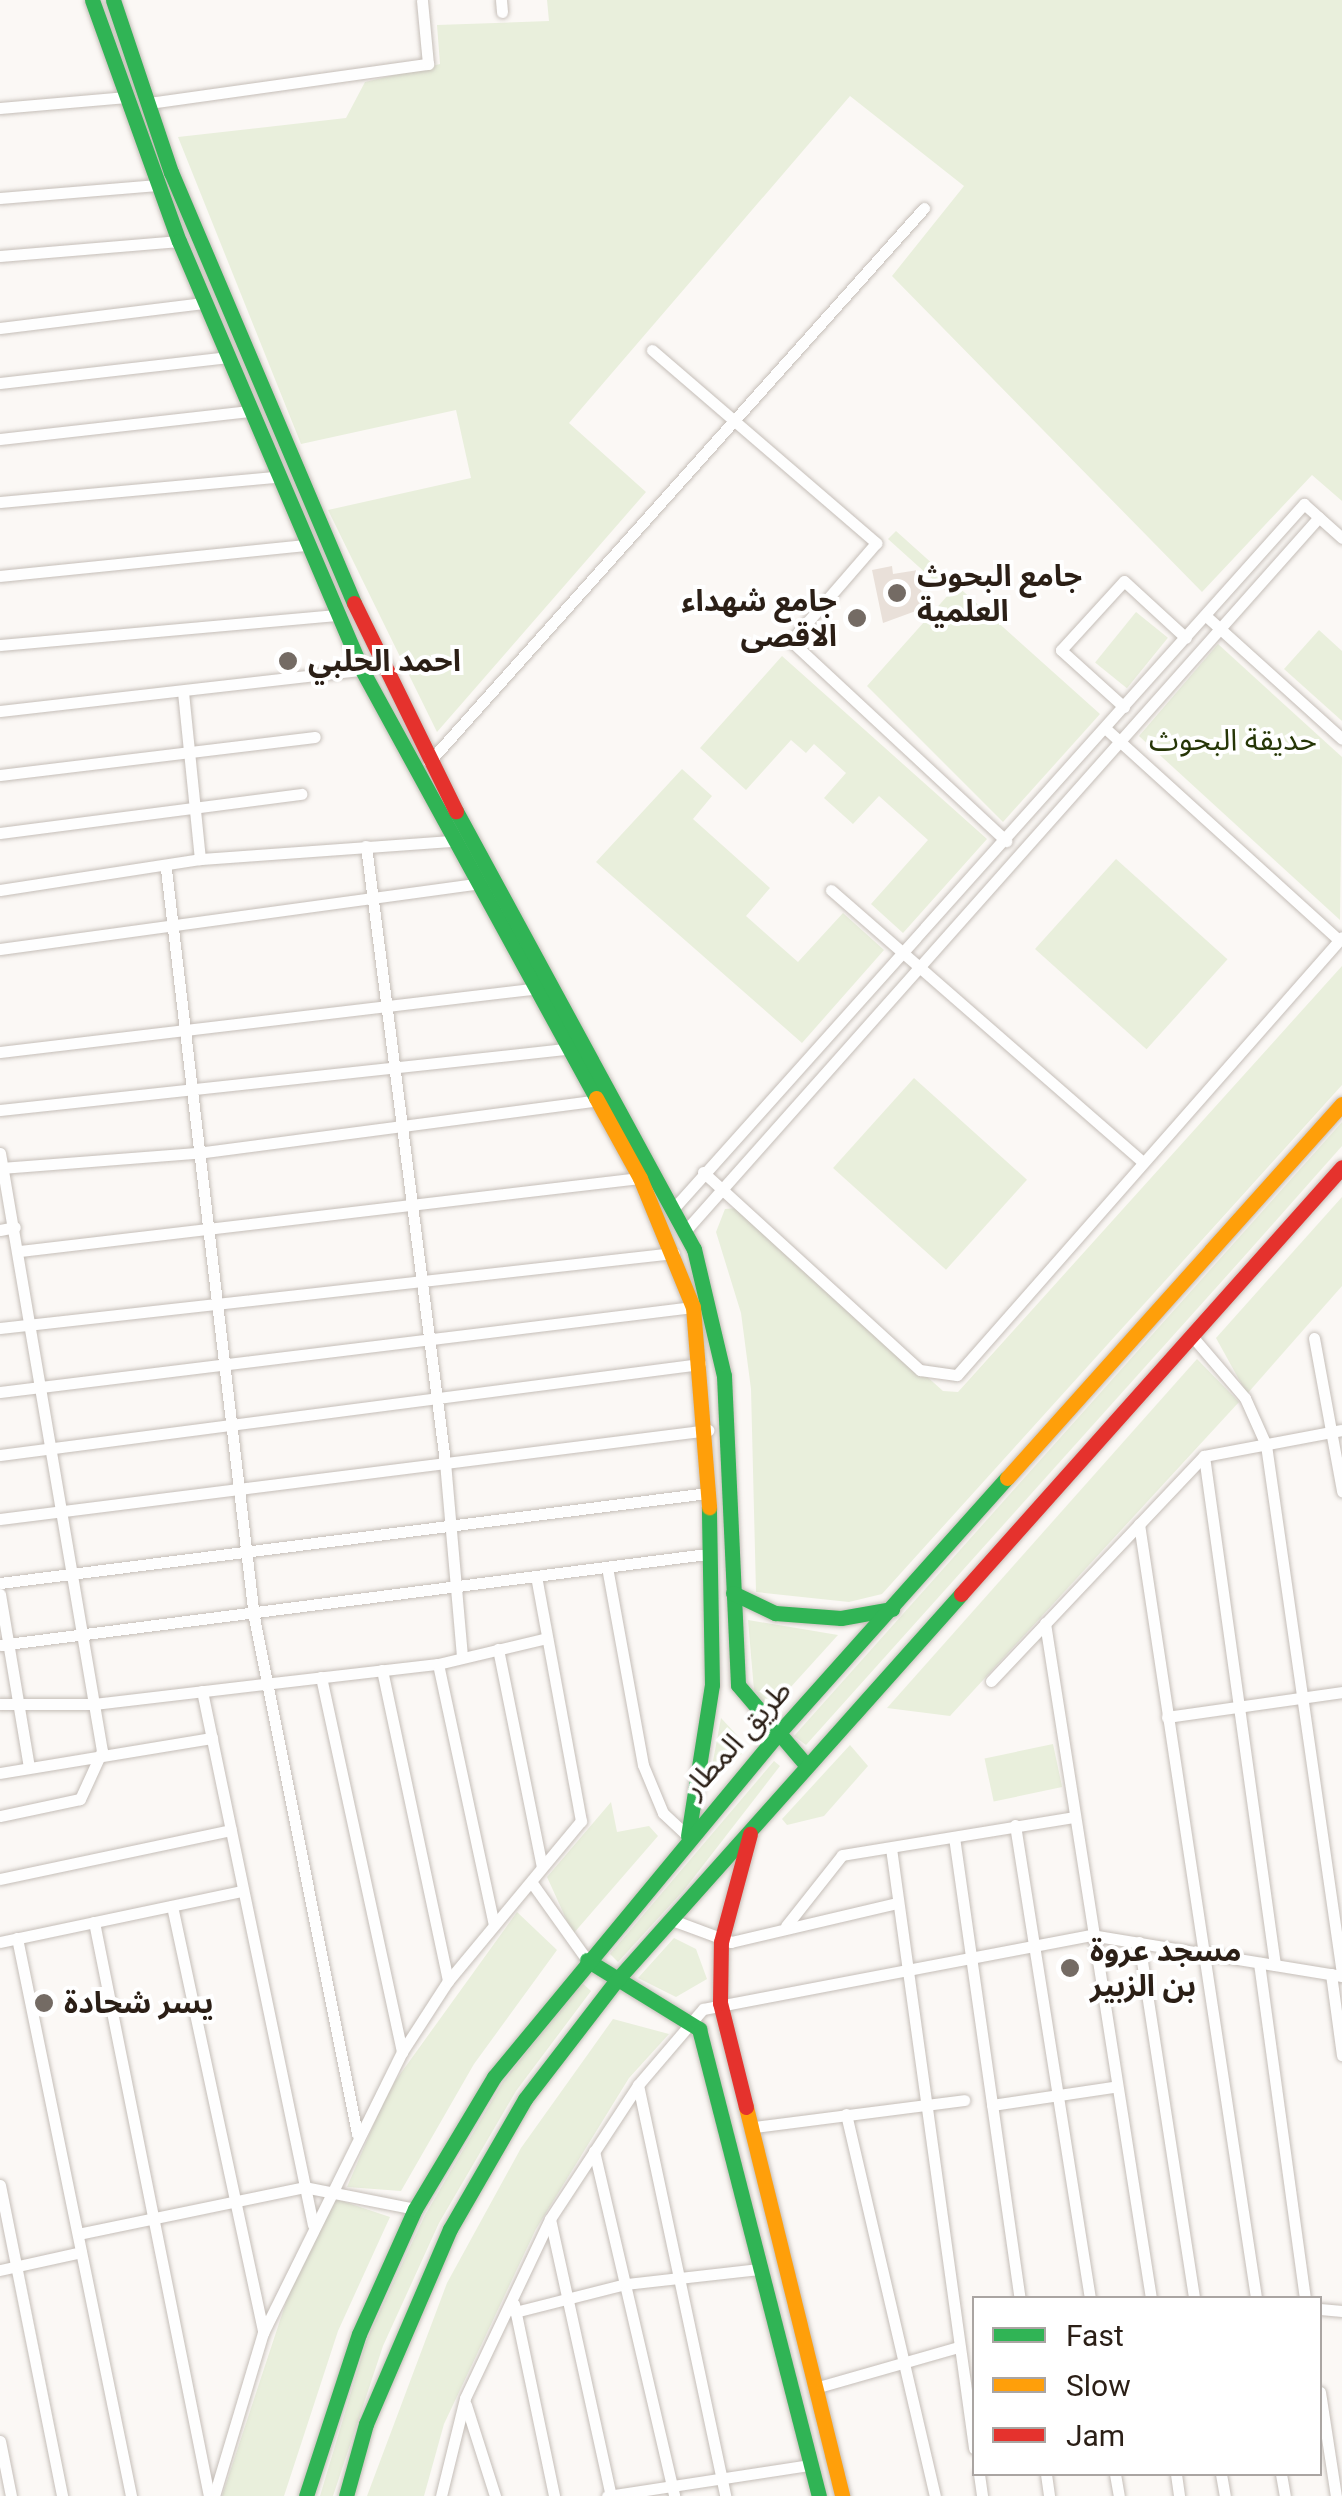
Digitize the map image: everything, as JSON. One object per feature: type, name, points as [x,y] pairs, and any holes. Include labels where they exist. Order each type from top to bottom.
[{"type":"main road","points":[[92,0],[179,242],[276,477],[362,670],[531,989],[640,1178],[674,1254],[692,1307],[708,1430],[706,1554],[712,1685],[688,1836]]},
{"type":"main road","points":[[113,0],[149,104],[308,504],[429,762],[686,1230],[713,1310],[724,1376],[738,1685],[776,1736],[807,1766]]},
{"type":"main road","name":"طريق المطار","points":[[306,2496],[329,2408],[415,2209],[494,2077],[688,1836],[1342,1104]]},
{"type":"main road","points":[[346,2496],[395,2351],[485,2162],[615,1982],[1342,1167]]},
{"type":"main road","points":[[733,1593],[775,1613],[842,1618],[892,1609]]},
{"type":"main road","points":[[712,1685],[738,1685]]},
{"type":"main road","points":[[751,1830],[721,1942],[720,2004],[754,2127],[842,2496]]},
{"type":"main road","points":[[587,1960],[615,1982],[689,2018],[705,2044],[819,2496]]},
{"type":"street","points":[[149,104],[428,64],[422,0]]},
{"type":"street","points":[[0,108],[127,97]]},
{"type":"street","points":[[0,198],[157,185]]},
{"type":"street","points":[[429,762],[924,208]]},
{"type":"street","points":[[0,256],[179,242]]},
{"type":"street","points":[[0,328],[206,303]]},
{"type":"street","points":[[652,350],[876,543],[790,641],[1006,841]]},
{"type":"street","points":[[0,383],[227,357]]},
{"type":"street","points":[[0,439],[250,411]]},
{"type":"street","points":[[0,502],[276,477]]},
{"type":"street","points":[[674,1208],[1304,504],[1342,538]]},
{"type":"street","points":[[686,1230],[1319,517]]},
{"type":"street","points":[[0,576],[306,546]]},
{"type":"street","points":[[1124,707],[1061,650],[1124,581],[1186,638]]},
{"type":"street","points":[[0,644],[337,615]]},
{"type":"street","points":[[1206,616],[1342,739]]},
{"type":"street","points":[[0,711],[362,670]]},
{"type":"street","points":[[183,692],[200,860]]},
{"type":"street","points":[[703,1172],[920,1370],[943,1379],[957,1375],[1340,938],[1104,728]]},
{"type":"street","points":[[0,775],[315,736]]},
{"type":"street","points":[[0,832],[302,794]]},
{"type":"street","points":[[0,890],[166,869],[200,860],[452,841]]},
{"type":"street","points":[[366,846],[388,1010],[390,1067],[413,1209],[418,1284],[445,1462],[462,1657]]},
{"type":"street","points":[[166,869],[244,1554],[264,1684],[358,2134]]},
{"type":"street","points":[[0,949],[172,922],[474,884]]},
{"type":"street","points":[[831,890],[1142,1161]]},
{"type":"street","points":[[0,1052],[388,1010],[531,989]]},
{"type":"street","points":[[0,1110],[565,1049]]},
{"type":"street","points":[[2,1171],[196,1153],[594,1102]]},
{"type":"street","points":[[0,1152],[20,1251],[38,1387],[64,1514],[102,1751],[80,1799],[0,1816]]},
{"type":"street","points":[[20,1251],[413,1209],[640,1178]]},
{"type":"street","points":[[0,1230],[15,1227]]},
{"type":"street","points":[[0,1328],[674,1254]]},
{"type":"street","points":[[0,1392],[692,1307]]},
{"type":"street","points":[[1191,1335],[1245,1398],[1266,1444],[1304,1698],[1338,1975],[1342,2055]]},
{"type":"street","points":[[1314,1338],[1338,1431],[1342,1491]]},
{"type":"street","points":[[0,1455],[700,1364]]},
{"type":"street","points":[[0,1519],[64,1514],[708,1430]]},
{"type":"street","points":[[990,1681],[1204,1456],[1338,1431]]},
{"type":"street","points":[[1204,1456],[1275,1965]]},
{"type":"street","points":[[0,1583],[707,1493]]},
{"type":"street","points":[[1139,1524],[1200,1952],[1256,2296]]},
{"type":"street","points":[[6,1644],[254,1617],[706,1554]]},
{"type":"street","points":[[606,1568],[642,1765],[663,1812],[688,1836]]},
{"type":"street","points":[[212,2496],[263,2333],[313,2224],[334,2191],[358,2134],[402,2052],[448,1981],[581,1821],[536,1577]]},
{"type":"street","points":[[0,1594],[28,1767]]},
{"type":"street","points":[[1045,1623],[1114,2087],[1151,2296]]},
{"type":"street","points":[[0,1704],[94,1704],[438,1664],[547,1638]]},
{"type":"street","points":[[498,1650],[542,1867]]},
{"type":"street","points":[[438,1664],[494,1925]]},
{"type":"street","points":[[382,1670],[448,1981]]},
{"type":"street","points":[[321,1677],[402,2052]]},
{"type":"street","points":[[202,1691],[313,2224]]},
{"type":"street","points":[[1167,1717],[1342,1692]]},
{"type":"street","points":[[0,1774],[102,1751],[212,1738]]},
{"type":"street","points":[[786,1926],[842,1855],[1074,1817]]},
{"type":"street","points":[[1015,1826],[1090,2296]]},
{"type":"street","points":[[0,1879],[231,1830]]},
{"type":"street","points":[[954,1837],[1020,2296]]},
{"type":"street","points":[[890,1848],[972,2435]]},
{"type":"street","points":[[532,1884],[587,1960]]},
{"type":"street","points":[[0,1942],[243,1891]]},
{"type":"street","points":[[672,1920],[691,1921],[721,1942],[897,1903]]},
{"type":"street","points":[[172,1906],[263,2333]]},
{"type":"street","points":[[94,1922],[212,2496]]},
{"type":"street","points":[[440,2496],[465,2398],[550,2219],[638,2085],[689,2018],[720,2004],[904,1965],[1091,1935],[1338,1975]]},
{"type":"street","points":[[17,1938],[131,2496]]},
{"type":"street","points":[[1139,1942],[1194,2296]]},
{"type":"street","points":[[1259,1962],[1304,2296]]},
{"type":"street","points":[[638,2085],[725,2496]]},
{"type":"street","points":[[992,2106],[1114,2087]]},
{"type":"street","points":[[754,2127],[964,2100]]},
{"type":"street","points":[[846,2114],[935,2496]]},
{"type":"street","points":[[594,2151],[673,2492]]},
{"type":"street","points":[[0,2185],[62,2496]]},
{"type":"street","points":[[78,2234],[304,2188],[415,2209]]},
{"type":"street","points":[[550,2219],[609,2496],[673,2492],[721,2479],[810,2465]]},
{"type":"street","points":[[0,2270],[81,2252]]},
{"type":"street","points":[[515,2312],[626,2284],[760,2269]]},
{"type":"street","points":[[513,2296],[554,2496]]},
{"type":"street","points":[[815,2388],[958,2347]]},
{"type":"street","points":[[465,2398],[495,2496]]},
{"type":"street","points":[[1322,2405],[1336,2496]]},
{"type":"street","points":[[0,2441],[11,2496]]},
{"type":"green space","points":[[547,0],[1342,0],[1342,501],[1312,475],[1202,592],[892,276],[964,186],[850,96],[569,423],[646,492],[437,732],[328,510],[471,478],[456,410],[301,444],[178,137],[346,118],[365,82],[440,64],[437,25],[549,21]]},
{"type":"green space","points":[[896,531],[1100,714],[1003,822],[867,686],[949,594],[888,539]]},
{"type":"green space","points":[[1136,612],[1168,638],[1127,688],[1095,663]]},
{"type":"green space","points":[[1319,630],[1342,651],[1342,721],[1284,669]]},
{"type":"green space","name":"حديقة البحوث","points":[[1218,644],[1342,757],[1340,920],[1139,736]]},
{"type":"green space","points":[[782,656],[987,839],[903,933],[871,904],[928,840],[879,796],[853,824],[824,798],[846,773],[814,744],[806,753],[791,740],[746,790],[700,748]]},
{"type":"green space","points":[[682,769],[712,796],[693,819],[770,888],[746,916],[798,962],[843,913],[884,950],[802,1043],[596,862]]},
{"type":"green space","points":[[1116,859],[1227,959],[1147,1049],[1035,949]]},
{"type":"green space","points":[[1342,966],[1342,1085],[882,1594],[849,1602],[756,1592],[751,1389],[741,1313],[716,1232],[725,1209],[738,1208],[943,1391],[958,1392]]},
{"type":"green space","points":[[914,1078],[1027,1180],[946,1270],[833,1168]]},
{"type":"green space","points":[[1342,1122],[1342,1146],[1240,1261],[806,1745],[794,1736]]},
{"type":"green space","points":[[1342,1197],[1342,1286],[1247,1394],[1216,1338]]},
{"type":"green space","points":[[1197,1359],[1239,1402],[950,1716],[887,1708]]},
{"type":"green space","points":[[748,1620],[838,1635],[769,1711],[754,1690]]},
{"type":"green space","points":[[721,1718],[748,1747],[708,1788]]},
{"type":"green space","points":[[1053,1744],[1062,1787],[994,1802],[985,1759]]},
{"type":"green space","points":[[850,1745],[868,1766],[824,1816],[787,1825],[782,1819]]},
{"type":"green space","points":[[774,1761],[780,1766],[684,1890],[618,1962],[610,1954]]},
{"type":"green space","points":[[611,1802],[617,1832],[649,1826],[658,1836],[573,1934],[547,1877]]},
{"type":"green space","points":[[517,1912],[557,1950],[474,2064],[401,2191],[347,2187],[388,2091]]},
{"type":"green space","points":[[674,1938],[696,1949],[707,1979],[676,1997],[638,1978]]},
{"type":"green space","points":[[581,1982],[591,1991],[516,2091],[439,2223],[383,2346],[333,2496],[320,2496],[367,2339],[425,2215],[503,2082]]},
{"type":"green space","points":[[613,2019],[669,2034],[629,2078],[536,2229],[444,2424],[424,2496],[367,2496],[447,2283],[521,2148]]},
{"type":"green space","points":[[336,2199],[390,2217],[338,2331],[284,2496],[222,2496],[295,2275]]},
{"type":"building","name":"جامع البحوث العلمية","points":[[892,566],[893,574],[918,570],[924,608],[883,623],[872,570]]},
{"type":"traffic: fast","points":[[92,0],[179,241],[362,670],[596,1098]]},
{"type":"traffic: fast","points":[[113,0],[171,172],[354,603]]},
{"type":"traffic: fast","points":[[456,811],[694,1249],[724,1376],[738,1685],[807,1766]]},
{"type":"traffic: fast","points":[[306,2496],[359,2334],[415,2209],[494,2077],[776,1736],[1007,1478]]},
{"type":"traffic: fast","points":[[688,1836],[712,1685],[709,1507]]},
{"type":"traffic: fast","points":[[733,1593],[775,1613],[841,1618],[892,1609]]},
{"type":"traffic: fast","points":[[346,2496],[366,2424],[450,2229],[525,2099],[615,1982],[961,1594]]},
{"type":"traffic: fast","points":[[587,1960],[699,2029],[819,2496]]},
{"type":"traffic: slow","points":[[596,1098],[640,1178],[693,1307],[709,1507]]},
{"type":"traffic: slow","points":[[1007,1478],[1342,1104]]},
{"type":"traffic: slow","points":[[746,2107],[842,2496]]},
{"type":"traffic: jam","points":[[354,603],[456,811]]},
{"type":"traffic: jam","points":[[961,1594],[1342,1167]]},
{"type":"traffic: jam","points":[[746,2107],[720,2003],[721,1942],[750,1834]]},
{"type":"place","name":"جامع البحوث العلمية","points":[[897,593]]},
{"type":"place","name":"جامع شهداء الاقصى","points":[[857,618]]},
{"type":"place","name":"احمد الحلبي","points":[[288,661]]},
{"type":"place","name":"مسجد عروة بن الزبير","points":[[1070,1968]]},
{"type":"place","name":"يسر شحادة","points":[[44,2003]]}]
